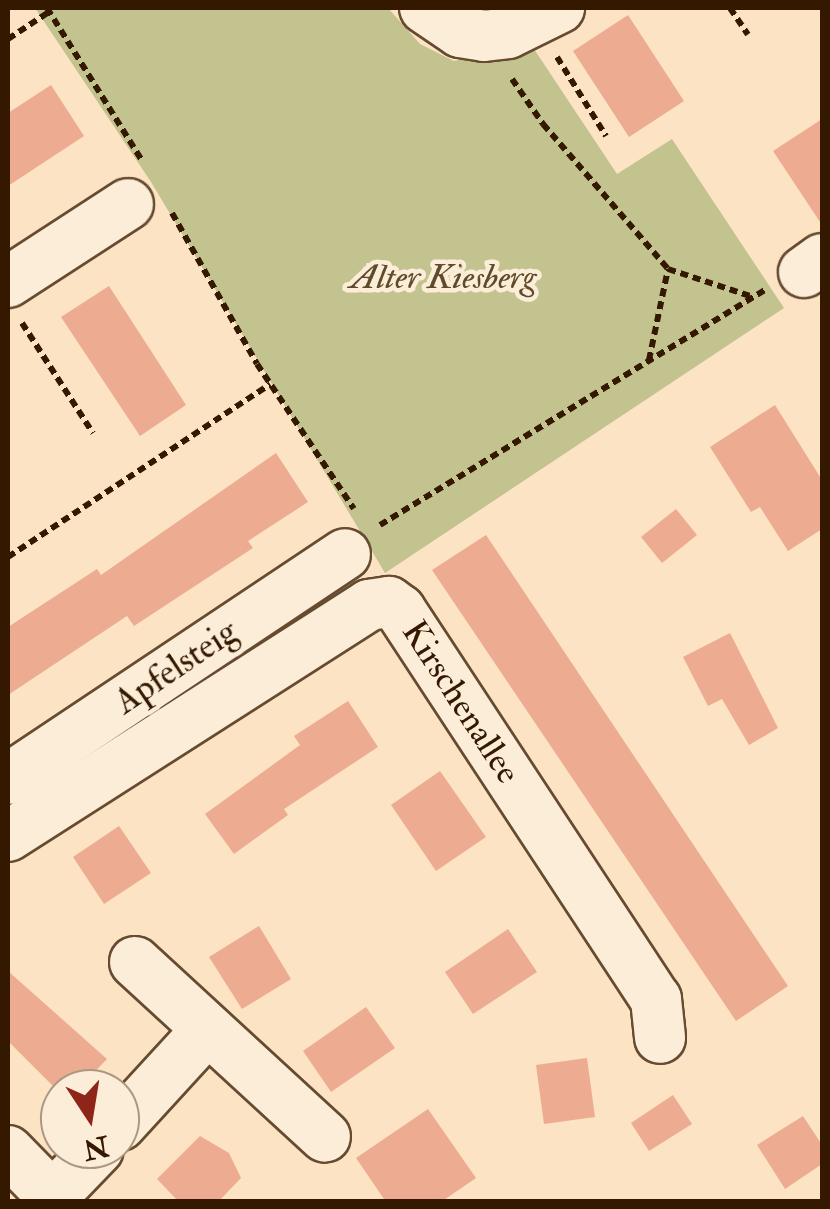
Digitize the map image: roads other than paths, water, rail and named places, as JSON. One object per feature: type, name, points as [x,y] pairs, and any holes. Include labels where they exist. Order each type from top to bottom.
[{"type":"street","points":[[424,8],[460,32],[484,36],[547,15]]},
{"type":"street","points":[[13,300],[128,204]]},
{"type":"street","name":"Apfelsteig","points":[[8,780],[357,543]]},
{"type":"street","name":"Kirschenallee","points":[[8,836],[369,605],[389,602],[400,610],[656,999],[660,1038]]},
{"type":"street","points":[[135,962],[326,1137]]},
{"type":"street","points":[[140,1103],[207,1030]]},
{"type":"street","points":[[8,1150],[56,1199],[81,1169]]},
{"type":"park label","name":"Alter Kiesberg","points":[[443,277]]}]
